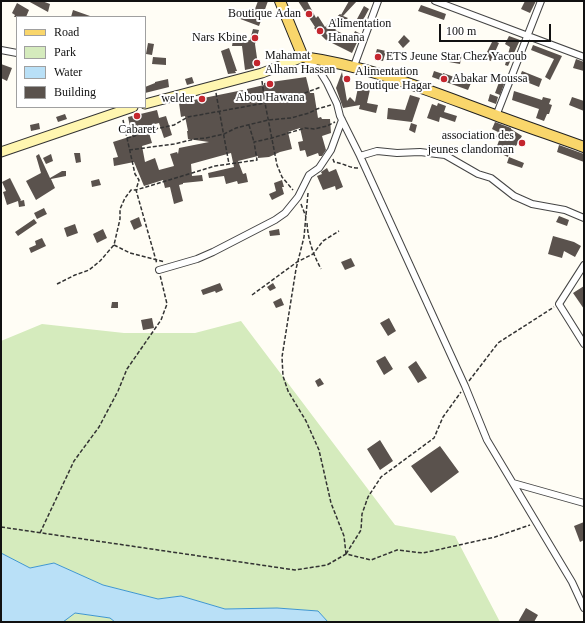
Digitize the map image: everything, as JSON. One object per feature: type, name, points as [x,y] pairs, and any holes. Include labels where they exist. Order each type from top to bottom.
[{"type":"main road","points":[[280,1],[303,57]]},
{"type":"main road","points":[[146,104],[262,73],[303,57],[329,60],[354,66],[425,88],[496,116],[584,147]]},
{"type":"main road","points":[[1,152],[128,108]]},
{"type":"street","points":[[354,66],[378,1]]},
{"type":"street","points":[[435,1],[584,57]]},
{"type":"street","points":[[496,116],[541,1]]},
{"type":"street","points":[[1,50],[16,53]]},
{"type":"street","points":[[303,57],[318,70],[327,83],[337,104],[341,118],[366,168],[465,386],[487,440],[572,582],[584,608]]},
{"type":"street","points":[[159,270],[178,266],[213,252],[275,220],[285,213],[298,197],[309,175],[319,168],[331,150],[341,118]]},
{"type":"street","points":[[360,156],[377,152],[420,152],[445,156],[473,172],[491,178],[520,199],[532,204],[565,210],[584,218]]},
{"type":"street","points":[[584,265],[560,304],[584,344]]},
{"type":"street","points":[[513,483],[584,503]]},
{"type":"path","points":[[262,73],[265,103],[277,165],[282,177],[296,193],[302,206],[313,254],[321,269]]},
{"type":"path","points":[[127,138],[135,136],[142,130],[149,128],[155,130],[165,128],[188,117],[265,103],[270,99],[302,94],[320,88],[327,83]]},
{"type":"path","points":[[215,86],[229,164]]},
{"type":"path","points":[[130,150],[174,144],[224,134],[236,128],[268,120],[291,118],[337,104]]},
{"type":"path","points":[[40,533],[74,461],[99,427],[118,391],[127,369],[160,320],[167,304],[159,270],[136,190],[139,180],[135,174],[121,110]]},
{"type":"path","points":[[254,142],[305,128],[314,129],[327,126],[341,118]]},
{"type":"path","points":[[57,284],[89,270],[100,261],[114,245],[120,219],[120,209],[131,190],[136,190],[204,169],[257,160],[250,125]]},
{"type":"path","points":[[331,150],[334,162],[341,163],[346,167],[366,168]]},
{"type":"path","points":[[308,190],[304,237],[297,262],[282,357],[283,376],[288,391],[306,421],[319,450],[331,503],[344,536],[346,554]]},
{"type":"path","points":[[252,295],[297,262],[313,254],[323,242],[339,231]]},
{"type":"path","points":[[114,245],[130,253],[155,258],[178,266]]},
{"type":"path","points":[[1,527],[295,570],[327,565],[346,554],[361,530],[362,514],[368,497],[381,477],[434,438],[443,417],[498,343],[560,304]]},
{"type":"path","points":[[346,554],[371,560],[397,550],[423,553],[495,537],[536,522]]},
{"type":"green space","points":[[241,321],[395,525],[455,536],[500,622],[328,622],[318,611],[277,608],[225,609],[181,596],[158,599],[103,585],[54,563],[30,568],[1,553],[1,341],[42,324],[124,333],[195,333]]},
{"type":"green space","points":[[75,613],[110,618],[115,622],[63,622]]},
{"type":"water","points":[[1,553],[30,568],[54,563],[103,585],[158,599],[181,596],[225,609],[277,608],[318,611],[328,622],[115,622],[110,618],[75,613],[63,622],[1,622]]},
{"type":"building","points":[[28,1],[42,1],[50,4],[48,12]]},
{"type":"building","points":[[258,1],[268,1],[259,26],[235,17],[237,12],[252,17]]},
{"type":"building","points":[[298,1],[307,1],[316,18],[318,16],[325,27],[340,14],[341,15],[349,1],[357,1],[343,16],[348,18],[335,30],[352,38],[355,31],[361,34],[352,53],[330,42],[329,43],[314,28],[315,27]]},
{"type":"building","points":[[525,1],[536,1],[530,13],[521,9]]},
{"type":"building","points":[[17,3],[29,10],[26,16],[14,17],[15,15],[12,13]]},
{"type":"building","points":[[421,5],[446,14],[444,20],[418,11]]},
{"type":"building","points":[[364,6],[369,9],[362,22],[357,19]]},
{"type":"building","points":[[73,10],[90,16],[71,16]]},
{"type":"building","points":[[253,29],[259,30],[255,44],[258,65],[254,66],[254,68],[245,70],[242,46],[232,46],[233,40],[250,40]]},
{"type":"building","points":[[404,35],[410,41],[403,48],[398,42]]},
{"type":"building","points":[[509,36],[520,40],[508,66],[505,65],[510,47],[505,44]]},
{"type":"building","points":[[493,40],[499,43],[491,61],[484,58]]},
{"type":"building","points":[[148,43],[154,44],[152,55],[146,54]]},
{"type":"building","points":[[533,45],[562,56],[550,80],[545,77],[554,59],[531,50]]},
{"type":"building","points":[[229,48],[237,71],[235,71],[236,73],[228,74],[221,51]]},
{"type":"building","points":[[377,49],[386,51],[383,61],[374,59]]},
{"type":"building","points":[[451,52],[462,54],[460,64],[449,62]]},
{"type":"building","points":[[153,57],[166,58],[166,65],[152,64]]},
{"type":"building","points":[[576,59],[584,62],[584,71],[573,68]]},
{"type":"building","points":[[1,64],[12,68],[7,81],[1,78]]},
{"type":"building","points":[[434,71],[471,83],[468,90],[432,77]]},
{"type":"building","points":[[522,71],[542,79],[539,87],[519,79]]},
{"type":"building","points":[[342,72],[347,101],[350,97],[355,102],[359,83],[371,85],[367,103],[378,105],[376,113],[359,109],[360,105],[343,108],[336,88]]},
{"type":"building","points":[[192,77],[194,83],[187,85],[185,79]]},
{"type":"building","points":[[306,77],[310,93],[314,93],[318,118],[321,117],[322,119],[330,119],[331,133],[322,136],[326,150],[322,156],[319,156],[318,153],[307,157],[305,150],[300,151],[298,142],[303,141],[300,128],[288,132],[292,149],[269,157],[258,158],[258,156],[238,161],[243,174],[246,173],[248,182],[238,184],[237,181],[226,184],[224,176],[209,178],[208,173],[234,167],[231,153],[191,164],[192,176],[202,175],[203,181],[183,183],[179,185],[183,201],[174,204],[170,187],[165,188],[163,180],[144,186],[134,162],[114,166],[113,158],[118,157],[113,142],[132,136],[128,117],[157,110],[159,118],[166,116],[172,135],[164,138],[159,123],[147,126],[152,143],[142,146],[145,162],[155,158],[159,170],[174,166],[170,154],[177,152],[178,154],[179,148],[209,142],[188,139],[185,116],[181,117],[179,103],[243,90],[244,92],[247,91],[247,89],[264,85],[264,83]]},
{"type":"building","points":[[501,77],[506,79],[500,95],[495,93]]},
{"type":"building","points":[[168,79],[169,87],[146,93],[146,87],[155,82]]},
{"type":"building","points":[[514,91],[542,100],[543,97],[551,99],[549,104],[552,105],[549,114],[547,114],[544,121],[536,118],[539,109],[512,100]]},
{"type":"building","points":[[490,94],[498,97],[496,104],[488,101]]},
{"type":"building","points":[[410,95],[420,98],[412,122],[387,119],[388,108],[405,110]]},
{"type":"building","points":[[572,97],[584,101],[584,111],[569,105]]},
{"type":"building","points":[[438,103],[446,106],[444,112],[457,116],[455,122],[440,117],[439,122],[427,118],[432,104],[437,106]]},
{"type":"building","points":[[65,114],[67,119],[58,122],[56,117]]},
{"type":"building","points":[[495,122],[511,128],[522,136],[516,146],[514,145],[509,152],[508,157],[495,151],[500,138],[496,137],[498,132],[492,129]]},
{"type":"building","points":[[39,123],[40,129],[31,131],[30,125]]},
{"type":"building","points":[[411,123],[417,125],[415,133],[409,130]]},
{"type":"building","points":[[559,145],[584,154],[584,162],[557,152]]},
{"type":"building","points":[[74,153],[80,153],[81,162],[76,163]]},
{"type":"building","points":[[39,154],[50,178],[62,171],[66,171],[66,176],[51,179],[55,188],[36,200],[26,181],[41,173],[36,156]]},
{"type":"building","points":[[51,154],[53,161],[46,164],[43,158]]},
{"type":"building","points":[[509,157],[524,163],[522,168],[507,163]]},
{"type":"building","points":[[327,168],[329,172],[336,169],[343,187],[336,190],[335,186],[323,190],[317,176],[322,174],[321,172]]},
{"type":"building","points":[[10,178],[21,200],[20,201],[24,200],[25,206],[19,207],[18,201],[7,205],[3,192],[6,191],[2,182]]},
{"type":"building","points":[[99,179],[101,185],[92,187],[91,181]]},
{"type":"building","points":[[282,180],[284,194],[272,200],[269,194],[276,191],[274,183]]},
{"type":"building","points":[[44,208],[47,214],[37,219],[34,213]]},
{"type":"building","points":[[559,216],[569,220],[567,226],[556,222]]},
{"type":"building","points":[[139,217],[142,226],[134,230],[130,221]]},
{"type":"building","points":[[34,219],[37,223],[18,236],[15,232]]},
{"type":"building","points":[[75,224],[78,233],[67,237],[64,228]]},
{"type":"building","points":[[103,229],[107,238],[97,243],[93,234]]},
{"type":"building","points":[[279,229],[280,235],[270,236],[269,231]]},
{"type":"building","points":[[553,236],[574,242],[581,246],[575,257],[564,251],[562,258],[548,254]]},
{"type":"building","points":[[42,238],[46,246],[31,253],[29,248],[36,245],[35,241]]},
{"type":"building","points":[[351,258],[355,266],[345,270],[341,262]]},
{"type":"building","points":[[220,283],[223,290],[216,293],[215,291],[203,295],[201,290]]},
{"type":"building","points":[[273,283],[276,288],[270,291],[267,287]]},
{"type":"building","points":[[584,286],[584,309],[573,293]]},
{"type":"building","points":[[281,298],[284,305],[276,308],[273,302]]},
{"type":"building","points":[[112,302],[118,302],[118,308],[111,308]]},
{"type":"building","points":[[152,318],[154,328],[143,330],[141,320]]},
{"type":"building","points":[[389,318],[396,331],[388,336],[380,323]]},
{"type":"building","points":[[385,356],[393,369],[384,375],[376,361]]},
{"type":"building","points":[[416,361],[427,378],[418,383],[408,367]]},
{"type":"building","points":[[320,378],[324,384],[318,387],[315,381]]},
{"type":"building","points":[[380,440],[393,461],[380,470],[367,449]]},
{"type":"building","points":[[440,446],[459,472],[431,493],[411,466]]},
{"type":"building","points":[[584,522],[584,540],[580,542],[574,526]]},
{"type":"building","points":[[526,608],[538,615],[534,622],[518,622]]},
{"type":"place","name":"Boutique Adan","points":[[309,14]]},
{"type":"place","name":"Alimentation Hanana","points":[[320,31]]},
{"type":"place","name":"Nars Kbine","points":[[255,38]]},
{"type":"place","name":"ETS Jeune Star Chez Yacoub","points":[[378,57]]},
{"type":"place","name":"Mahamat Alham Hassan","points":[[257,63]]},
{"type":"place","name":"Alimentation Boutique Hagar","points":[[347,79]]},
{"type":"place","name":"Abakar Moussa","points":[[444,79]]},
{"type":"place","name":"Abou Hawana","points":[[270,84]]},
{"type":"place","name":"welder","points":[[202,99]]},
{"type":"place","name":"Cabaret","points":[[137,116]]},
{"type":"place","name":"association des jeunes clandoman","points":[[522,143]]}]
